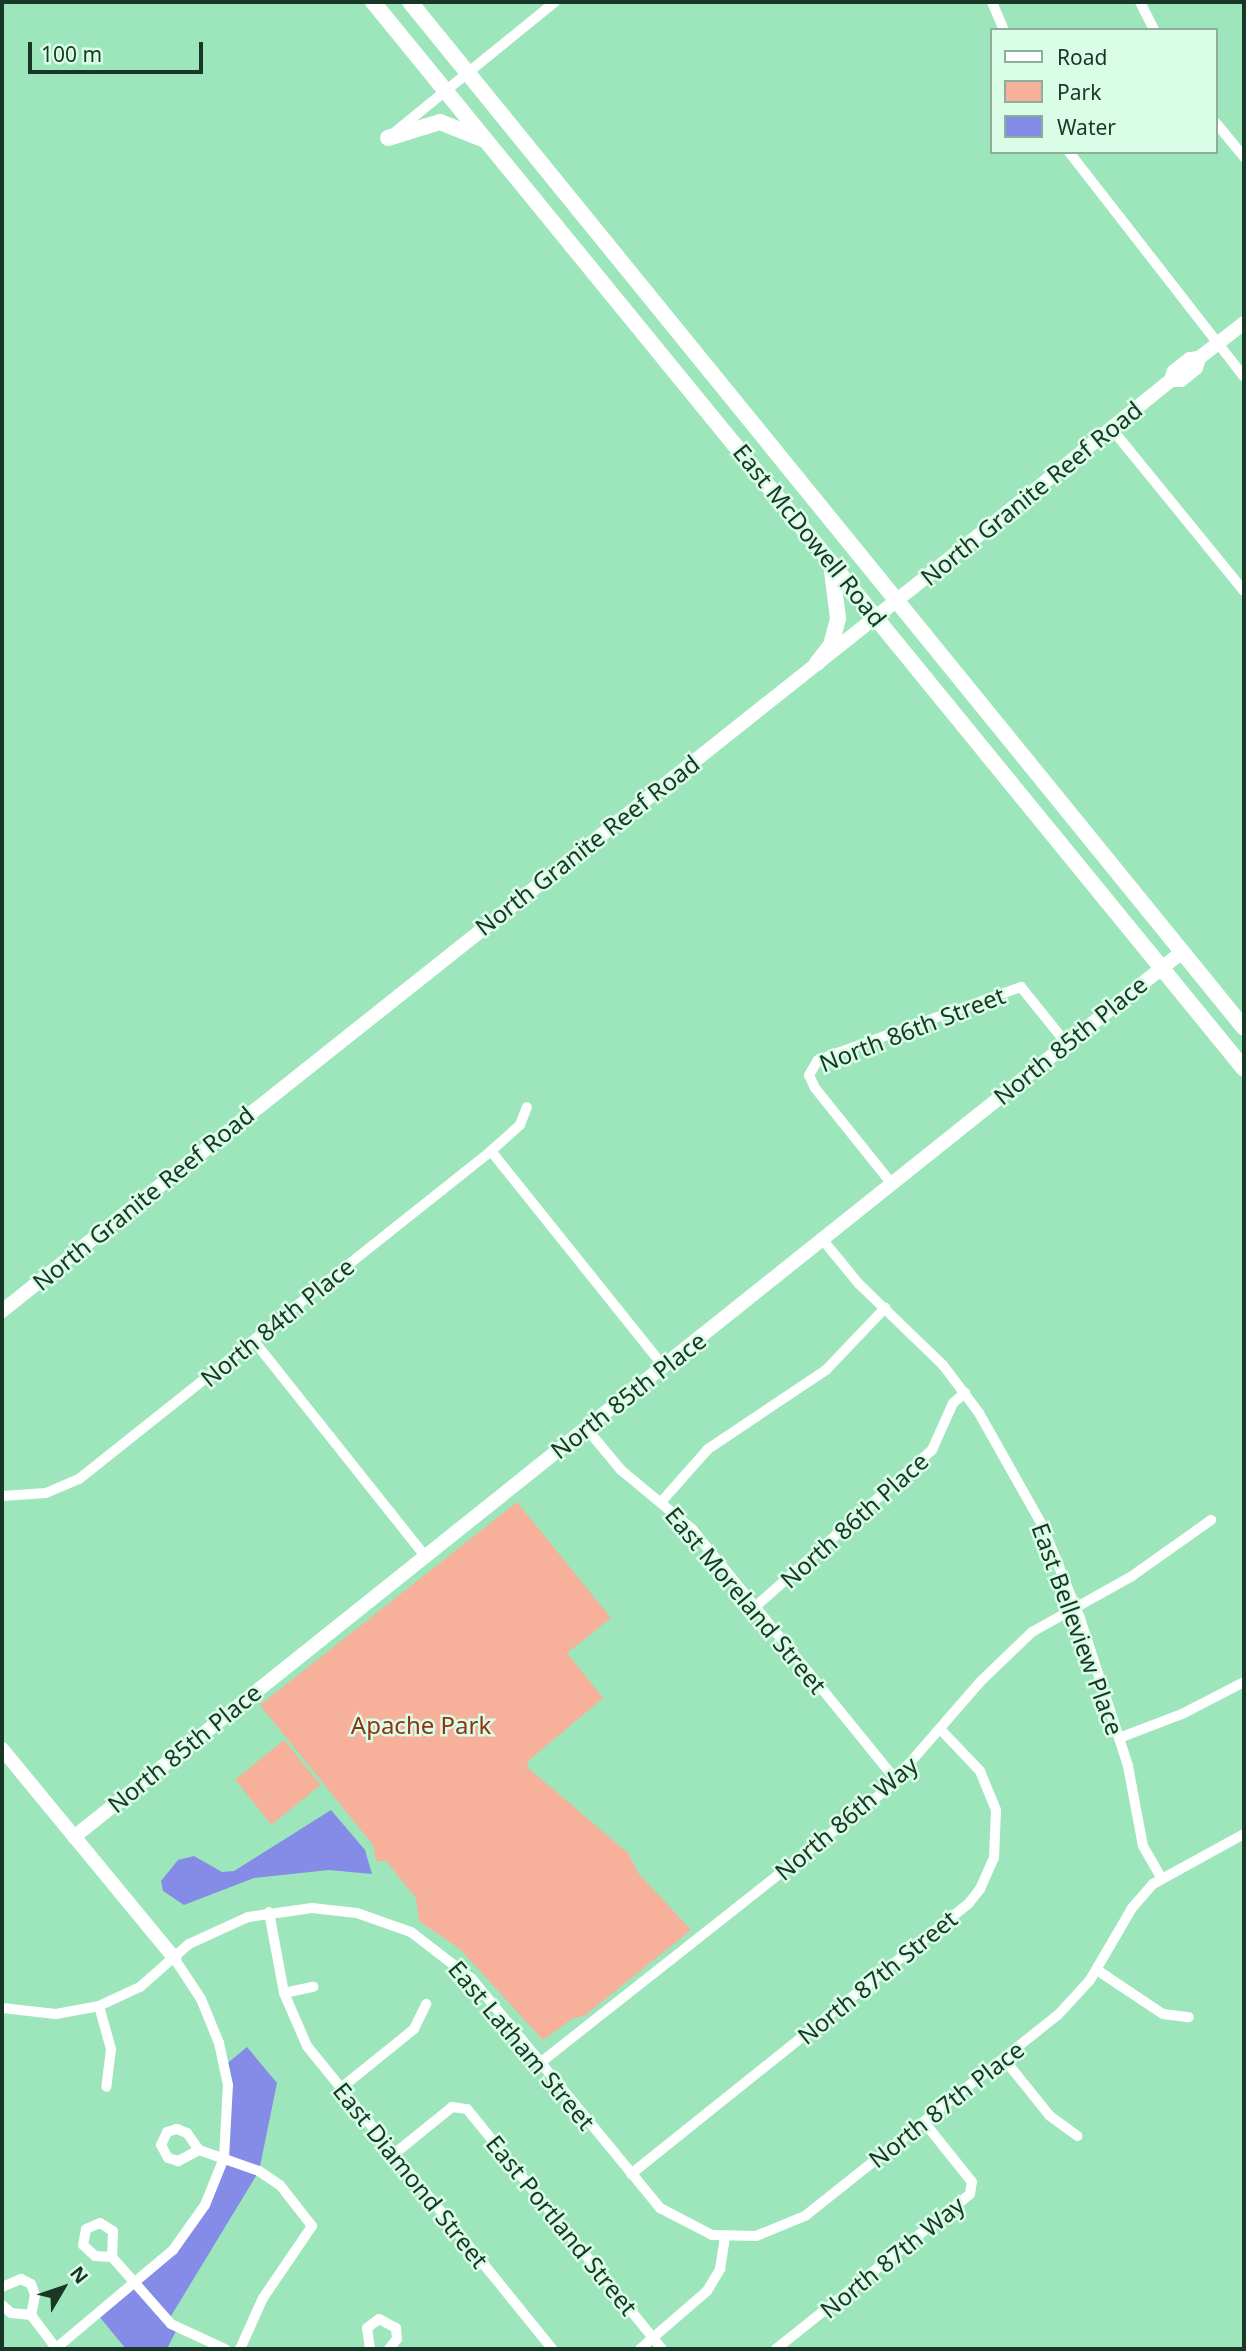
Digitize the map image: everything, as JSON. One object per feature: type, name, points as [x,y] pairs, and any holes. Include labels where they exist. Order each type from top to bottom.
[{"type":"main road","name":"East McDowell Road","points":[[410,2],[1244,1028]]},
{"type":"main road","name":"East McDowell Road","points":[[376,5],[1244,1069]]},
{"type":"main road","points":[[388,138],[440,122],[488,142]]},
{"type":"main road","points":[[670,364],[691,347]]},
{"type":"main road","points":[[817,663],[831,645],[838,618],[831,560]]},
{"type":"main road","points":[[1062,844],[1081,828]]},
{"type":"street","points":[[388,138],[555,2]]},
{"type":"street","points":[[992,2],[1003,28]]},
{"type":"street","points":[[1140,2],[1153,28]]},
{"type":"street","points":[[1218,125],[1244,157]]},
{"type":"street","points":[[1071,154],[1244,377]]},
{"type":"street","name":"North Granite Reef Road","points":[[2,1311],[897,601],[1171,380],[1181,380],[1196,368],[1199,358],[1244,323]]},
{"type":"street","points":[[1111,428],[1244,591]]},
{"type":"street","name":"North 85th Place","points":[[74,1837],[1182,952]]},
{"type":"street","name":"North 86th Street","points":[[892,1184],[809,1075],[818,1060],[1021,987],[1066,1043]]},
{"type":"street","name":"North 84th Place","points":[[2,1496],[46,1493],[79,1479],[491,1151],[520,1125],[527,1107]]},
{"type":"street","points":[[491,1151],[663,1366]]},
{"type":"street","name":"East Belleview Place","points":[[822,1239],[885,1308],[936,1356],[965,1393],[1042,1525],[1075,1607],[1119,1738],[1143,1846],[1161,1877]]},
{"type":"street","points":[[662,1501],[708,1449],[826,1370],[885,1308]]},
{"type":"street","points":[[254,1341],[425,1556]]},
{"type":"street","name":"North 86th Place","points":[[755,1607],[932,1450],[953,1403],[965,1393]]},
{"type":"street","name":"East Moreland Street","points":[[586,1428],[621,1469],[692,1528],[897,1781]]},
{"type":"street","name":"North 86th Way","points":[[540,2063],[897,1781],[1020,1642],[1075,1607],[1132,1576],[1211,1520]]},
{"type":"street","points":[[1119,1738],[1182,1714],[1244,1682]]},
{"type":"street","name":"North 87th Street","points":[[631,2174],[958,1912],[979,1889],[994,1858],[996,1810],[980,1771],[942,1731]]},
{"type":"street","points":[[2,1749],[174,1958],[201,1999],[219,2043],[228,2097],[224,2158],[196,2221],[173,2250],[134,2285],[56,2349],[31,2315],[35,2295],[31,2284],[15,2278],[2,2287]]},
{"type":"street","name":"North 87th Place","points":[[725,2239],[755,2236],[792,2224],[925,2122],[1066,2007],[1097,1970],[1132,1908],[1161,1877],[1244,1834]]},
{"type":"street","name":"East Latham Street","points":[[2,2008],[56,2014],[99,2006],[140,1987],[174,1958],[217,1930],[269,1912],[337,1909],[411,1932],[472,1979],[631,2174],[676,2220],[725,2239]]},
{"type":"street","name":"East Diamond Street","points":[[269,1912],[284,1993],[306,2046],[552,2349]]},
{"type":"street","points":[[1097,1970],[1163,2014],[1189,2017]]},
{"type":"street","points":[[284,1993],[313,1987]]},
{"type":"street","points":[[341,2088],[414,2029],[426,2004]]},
{"type":"street","points":[[99,2006],[111,2049],[106,2087]]},
{"type":"street","points":[[1004,2059],[1050,2116],[1078,2136]]},
{"type":"street","name":"East Portland Street","points":[[394,2154],[459,2106],[467,2109],[662,2349]]},
{"type":"street","name":"North 87th Way","points":[[776,2349],[972,2188],[925,2122]]},
{"type":"street","points":[[199,2150],[256,2169],[280,2185],[312,2226],[263,2298],[240,2349]]},
{"type":"street","points":[[640,2349],[707,2291],[720,2269],[725,2239]]},
{"type":"street","points":[[112,2257],[171,2324],[225,2349]]},
{"type":"street","points":[[2,2305],[11,2313],[31,2315]]},
{"type":"street","points":[[370,2349],[367,2328],[384,2319],[393,2324],[398,2334],[389,2349]]},
{"type":"green space","name":"Apache Park","points":[[517,1502],[611,1618],[567,1653],[603,1698],[528,1761],[527,1767],[628,1853],[639,1874],[691,1930],[584,2016],[573,2018],[543,2040],[460,1949],[419,1921],[416,1898],[386,1861],[376,1861],[373,1845],[260,1705]]},
{"type":"green space","points":[[284,1740],[321,1785],[272,1825],[235,1780]]},
{"type":"water","points":[[331,1810],[365,1850],[372,1874],[329,1870],[254,1878],[184,1905],[163,1891],[161,1881],[178,1860],[194,1856],[222,1872],[234,1871]]},
{"type":"water","points":[[247,2047],[277,2083],[259,2171],[168,2321],[178,2327],[167,2349],[126,2349],[98,2315],[185,2235],[224,2158],[224,2066]]}]
